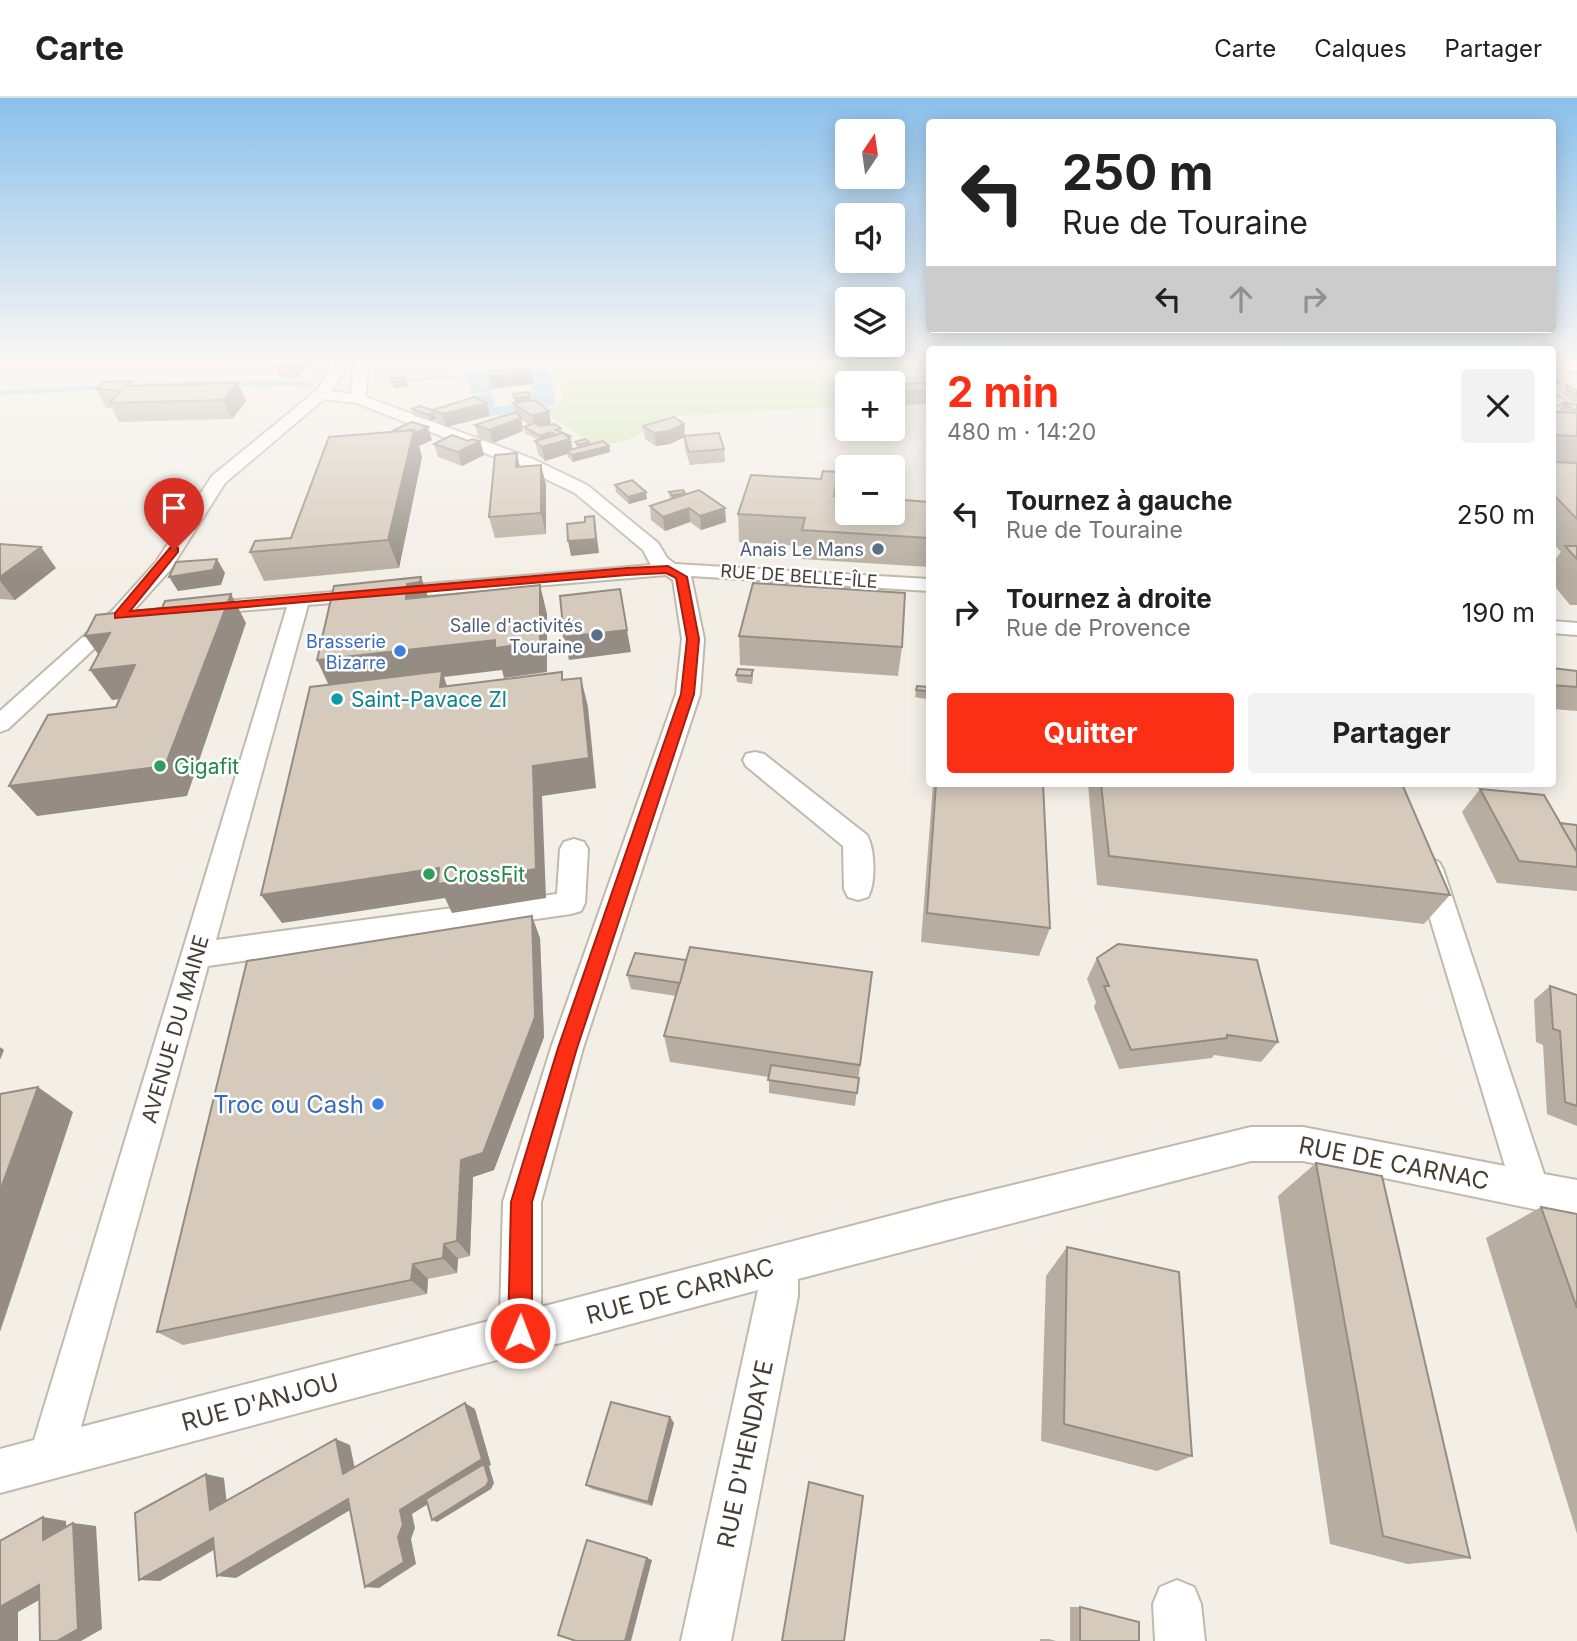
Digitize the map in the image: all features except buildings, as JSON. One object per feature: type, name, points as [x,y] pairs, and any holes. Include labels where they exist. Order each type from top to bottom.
[{"type":"street","points":[[0,724],[120,615],[163,566],[218,480],[275,432]]},
{"type":"street","points":[[446,432],[527,463],[581,489],[651,547],[659,562],[682,577],[693,639],[688,694],[567,1048],[522,1202],[520,1333]]},
{"type":"street","name":"RUE DE BELLE-ÎLE","points":[[182,610],[668,569],[926,585]]},
{"type":"street","name":"AVENUE DU MAINE","points":[[51,1457],[299,600]]},
{"type":"street","points":[[120,615],[143,613]]},
{"type":"street","points":[[1556,627],[1577,629]]},
{"type":"street","points":[[755,760],[857,842],[858,888]]},
{"type":"street","points":[[1421,845],[1531,1190]]},
{"type":"street","points":[[197,955],[571,903],[574,849]]},
{"type":"street","name":"RUE DE CARNAC","points":[[520,1333],[943,1221],[1251,1144],[1303,1144],[1577,1199]]},
{"type":"street","name":"RUE D'HENDAYE","points":[[706,1641],[778,1296],[779,1265]]},
{"type":"street","name":"RUE D'ANJOU","points":[[0,1471],[520,1333]]},
{"type":"green space","points":[[574,432],[646,432],[630,439],[595,447]]},
{"type":"place","name":"Anais Le Mans","points":[[878,549]]},
{"type":"place","name":"Salle d'activités Touraine","points":[[597,635]]},
{"type":"place","name":"Brasserie Bizarre","points":[[400,651]]},
{"type":"place","name":"Saint-Pavace ZI","points":[[337,699]]},
{"type":"place","name":"Gigafit","points":[[160,766]]},
{"type":"place","name":"CrossFit","points":[[429,874]]},
{"type":"place","name":"Troc ou Cash","points":[[378,1104]]},
{"type":"route","points":[[174,550],[120,615],[627,571],[668,569],[682,577],[693,639],[688,694],[567,1048],[522,1202],[520,1333]]}]
